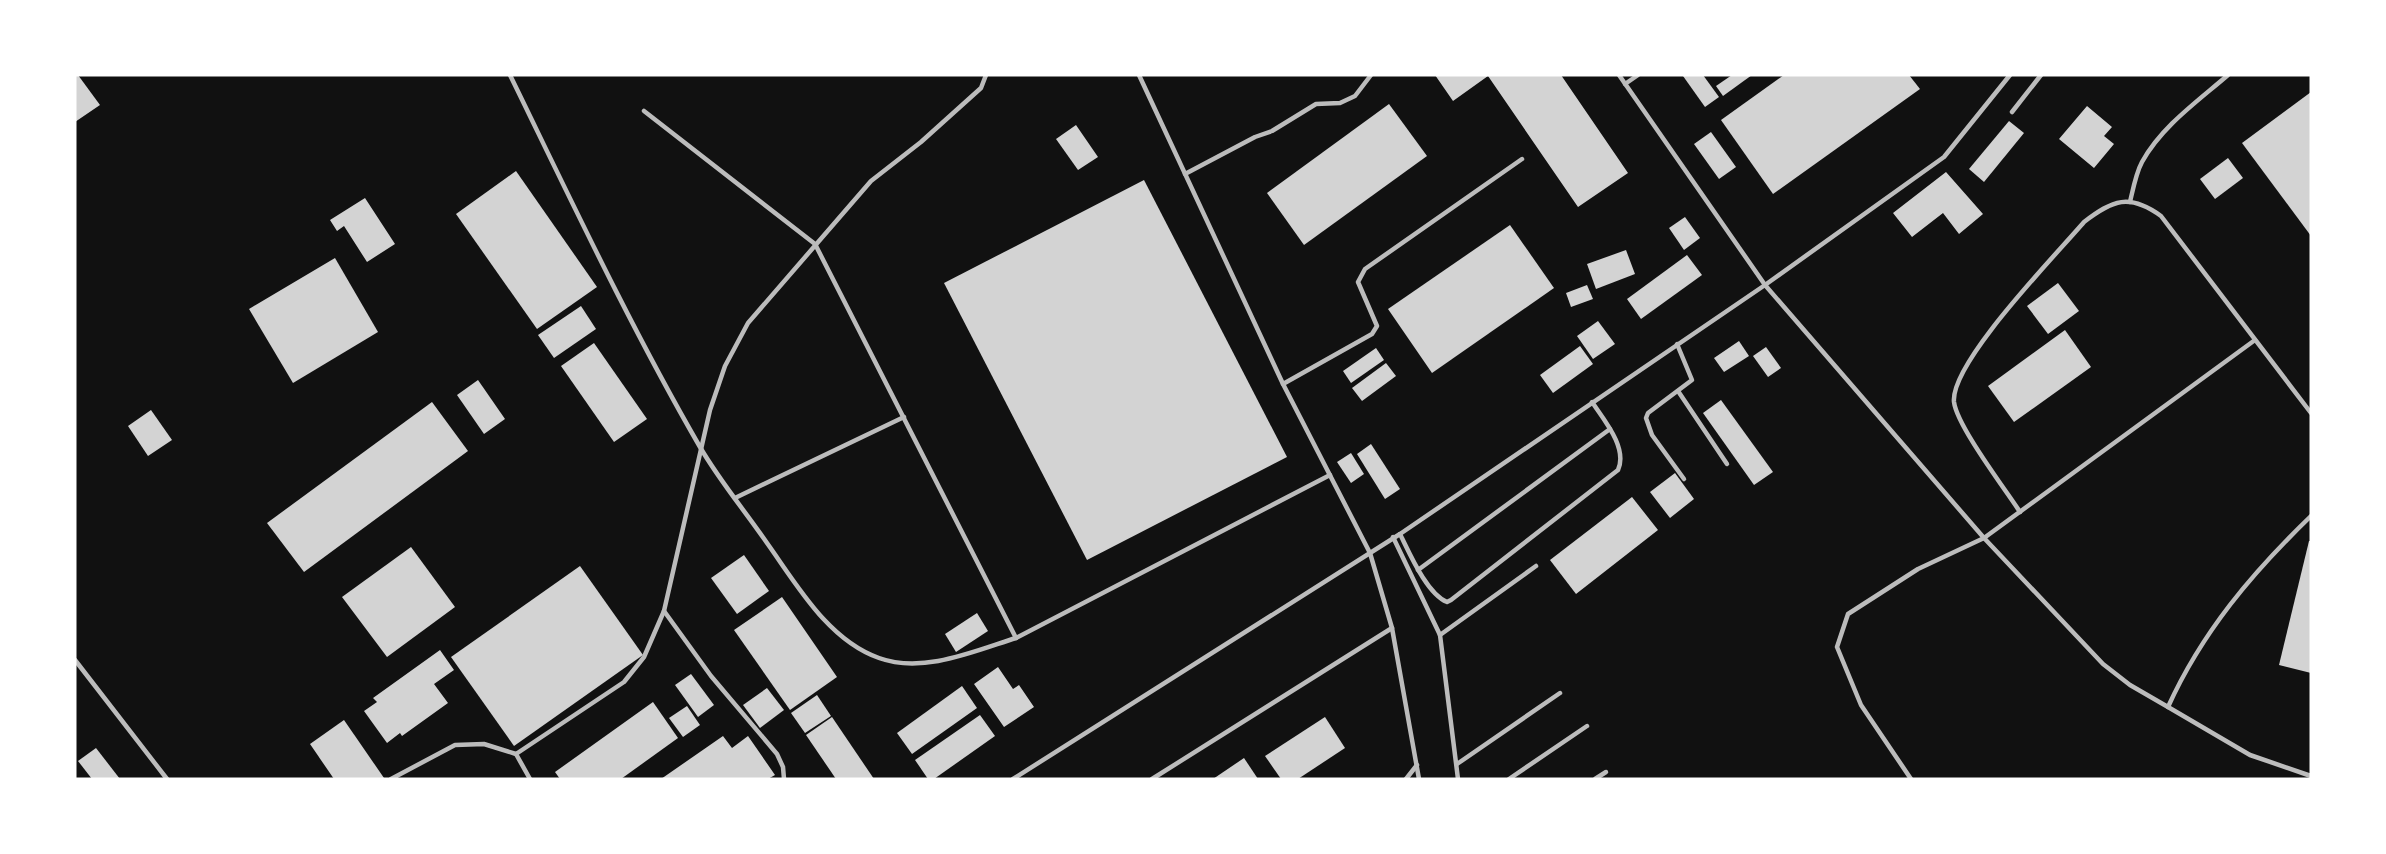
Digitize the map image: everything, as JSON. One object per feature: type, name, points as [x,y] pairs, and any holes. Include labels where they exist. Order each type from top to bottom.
[{"type":"lane","points":[[510,75],[638,334],[701,449],[803,593],[842,638],[880,659],[914,662],[946,660],[1016,638],[1330,475]]},
{"type":"lane","points":[[516,754],[624,682],[644,657],[664,611],[710,410],[725,366],[748,323],[871,181],[921,142],[981,88],[986,75]]},
{"type":"lane","points":[[1139,75],[1283,384],[1370,553],[1392,628],[1419,779]]},
{"type":"lane","points":[[1185,174],[1255,137],[1272,132],[1316,104],[1340,103],[1355,96],[1371,75]]},
{"type":"lane","points":[[1619,75],[1765,285],[1984,538],[2103,664],[2130,685],[2250,755],[2311,776]]},
{"type":"lane","points":[[1625,84],[1638,75]]},
{"type":"lane","points":[[1013,779],[1400,534],[1765,285],[1944,158],[2010,75]]},
{"type":"lane","points":[[2012,112],[2042,75]]},
{"type":"lane","points":[[2130,202],[2141,163],[2157,140],[2182,114],[2228,75]]},
{"type":"lane","points":[[644,111],[815,244],[1016,638]]},
{"type":"lane","points":[[1283,384],[1372,334],[1377,326],[1358,282],[1365,269],[1522,159]]},
{"type":"lane","points":[[2020,512],[1965,427],[1954,402],[1958,378],[1981,343],[2084,222],[2104,207],[2121,202],[2138,202],[2161,216],[2311,413]]},
{"type":"lane","points":[[1911,779],[1861,705],[1837,647],[1848,614],[1918,569],[1984,538],[2255,340]]},
{"type":"lane","points":[[1677,344],[1692,380],[1648,412],[1646,418],[1652,435],[1684,479]]},
{"type":"lane","points":[[1678,391],[1727,464]]},
{"type":"lane","points":[[1400,534],[1418,570],[1437,596],[1447,602],[1451,600],[1614,476],[1621,464],[1619,452],[1610,429],[1592,402]]},
{"type":"lane","points":[[735,498],[904,417]]},
{"type":"lane","points":[[1418,570],[1610,429]]},
{"type":"lane","points":[[2168,707],[2182,675],[2241,587],[2311,516]]},
{"type":"lane","points":[[1393,537],[1440,635],[1458,779]]},
{"type":"lane","points":[[1440,635],[1536,566]]},
{"type":"lane","points":[[664,611],[711,676],[777,754],[783,767],[784,779]]},
{"type":"lane","points":[[1152,779],[1392,628]]},
{"type":"lane","points":[[75,660],[167,779]]},
{"type":"lane","points":[[1456,764],[1560,693]]},
{"type":"lane","points":[[1509,779],[1587,726]]},
{"type":"lane","points":[[391,779],[456,745],[484,744],[516,754],[530,779]]},
{"type":"lane","points":[[1406,779],[1417,765]]},
{"type":"lane","points":[[1594,779],[1606,772]]},
{"type":"building","points":[[75,75],[78,75],[100,105],[75,122]]},
{"type":"building","points":[[1435,75],[1561,75],[1628,173],[1578,207],[1488,76],[1453,101]]},
{"type":"building","points":[[1703,75],[1719,97],[1705,107],[1683,76]]},
{"type":"building","points":[[1732,75],[1752,75],[1723,96],[1716,86]]},
{"type":"building","points":[[1784,75],[1909,75],[1920,89],[1773,194],[1721,120]]},
{"type":"building","points":[[2311,92],[2311,236],[2242,143]]},
{"type":"building","points":[[1389,104],[1427,156],[1304,245],[1267,193]]},
{"type":"building","points":[[2087,106],[2112,127],[2104,136],[2114,144],[2094,168],[2059,139]]},
{"type":"building","points":[[2009,121],[2024,133],[1984,182],[1969,169]]},
{"type":"building","points":[[1076,125],[1098,157],[1078,170],[1056,139]]},
{"type":"building","points":[[1711,132],[1736,167],[1719,179],[1694,144]]},
{"type":"building","points":[[2228,158],[2243,178],[2215,199],[2200,179]]},
{"type":"building","points":[[516,171],[597,287],[537,329],[456,214]]},
{"type":"building","points":[[1946,172],[1983,214],[1959,234],[1943,213],[1912,237],[1893,213]]},
{"type":"building","points":[[1144,180],[1287,457],[1087,560],[944,283]]},
{"type":"building","points":[[365,198],[395,244],[367,262],[344,226],[337,231],[330,220]]},
{"type":"building","points":[[1685,217],[1700,238],[1684,250],[1669,228]]},
{"type":"building","points":[[1510,225],[1554,288],[1432,373],[1388,309]]},
{"type":"building","points":[[1626,250],[1635,274],[1596,289],[1587,264]]},
{"type":"building","points":[[1687,255],[1702,275],[1641,319],[1627,299]]},
{"type":"building","points":[[335,258],[378,332],[293,383],[249,309]]},
{"type":"building","points":[[2058,283],[2079,311],[2048,334],[2027,306]]},
{"type":"building","points":[[1587,285],[1593,299],[1571,307],[1566,293]]},
{"type":"building","points":[[581,306],[596,329],[554,358],[538,335]]},
{"type":"building","points":[[1598,321],[1615,344],[1593,359],[1577,336]]},
{"type":"building","points":[[2065,330],[2091,367],[2014,422],[1988,386]]},
{"type":"building","points":[[1739,341],[1749,356],[1724,372],[1714,358]]},
{"type":"building","points":[[594,343],[647,419],[614,442],[561,366]]},
{"type":"building","points":[[1580,346],[1593,364],[1553,393],[1540,375]]},
{"type":"building","points":[[1766,347],[1781,368],[1768,377],[1753,356]]},
{"type":"building","points":[[1376,348],[1384,360],[1351,383],[1343,371]]},
{"type":"building","points":[[1386,363],[1396,376],[1362,401],[1352,388]]},
{"type":"building","points":[[478,380],[505,419],[484,434],[457,395]]},
{"type":"building","points":[[1721,400],[1773,472],[1754,485],[1703,413]]},
{"type":"building","points":[[432,402],[468,451],[304,572],[267,523]]},
{"type":"building","points":[[151,410],[172,440],[148,456],[128,426]]},
{"type":"building","points":[[1371,444],[1400,489],[1385,499],[1357,454]]},
{"type":"building","points":[[1351,453],[1364,474],[1351,483],[1337,462]]},
{"type":"building","points":[[1675,473],[1694,499],[1670,518],[1650,492]]},
{"type":"building","points":[[1632,497],[1658,530],[1576,594],[1550,560]]},
{"type":"building","points":[[2309,541],[2311,541],[2311,673],[2279,665]]},
{"type":"building","points":[[411,547],[455,607],[387,657],[342,597]]},
{"type":"building","points":[[744,555],[769,591],[737,614],[711,578]]},
{"type":"building","points":[[580,566],[643,655],[514,746],[451,657]]},
{"type":"building","points":[[782,597],[837,677],[790,710],[734,630]]},
{"type":"building","points":[[977,613],[988,631],[956,652],[945,634]]},
{"type":"building","points":[[440,650],[454,670],[434,684],[448,703],[402,736],[400,733],[387,743],[364,711],[377,702],[373,698]]},
{"type":"building","points":[[998,667],[1013,689],[1019,685],[1034,707],[1004,727],[974,684]]},
{"type":"building","points":[[691,674],[714,705],[698,717],[675,685]]},
{"type":"building","points":[[962,686],[977,708],[912,754],[897,733]]},
{"type":"building","points":[[767,688],[784,710],[760,728],[743,705]]},
{"type":"building","points":[[817,695],[831,716],[805,733],[791,713]]},
{"type":"building","points":[[653,702],[678,738],[621,779],[560,779],[555,772]]},
{"type":"building","points":[[687,706],[700,725],[683,737],[669,718]]},
{"type":"building","points":[[980,715],[995,736],[934,779],[928,779],[915,760]]},
{"type":"building","points":[[832,717],[874,779],[836,779],[806,735]]},
{"type":"building","points":[[1325,717],[1345,748],[1298,779],[1281,779],[1265,756]]},
{"type":"building","points":[[344,720],[384,778],[334,779],[310,744]]},
{"type":"building","points":[[723,736],[732,748],[748,736],[775,775],[768,779],[661,779]]},
{"type":"building","points":[[96,748],[120,779],[92,779],[78,761]]},
{"type":"building","points":[[1244,758],[1258,779],[1213,779]]}]
